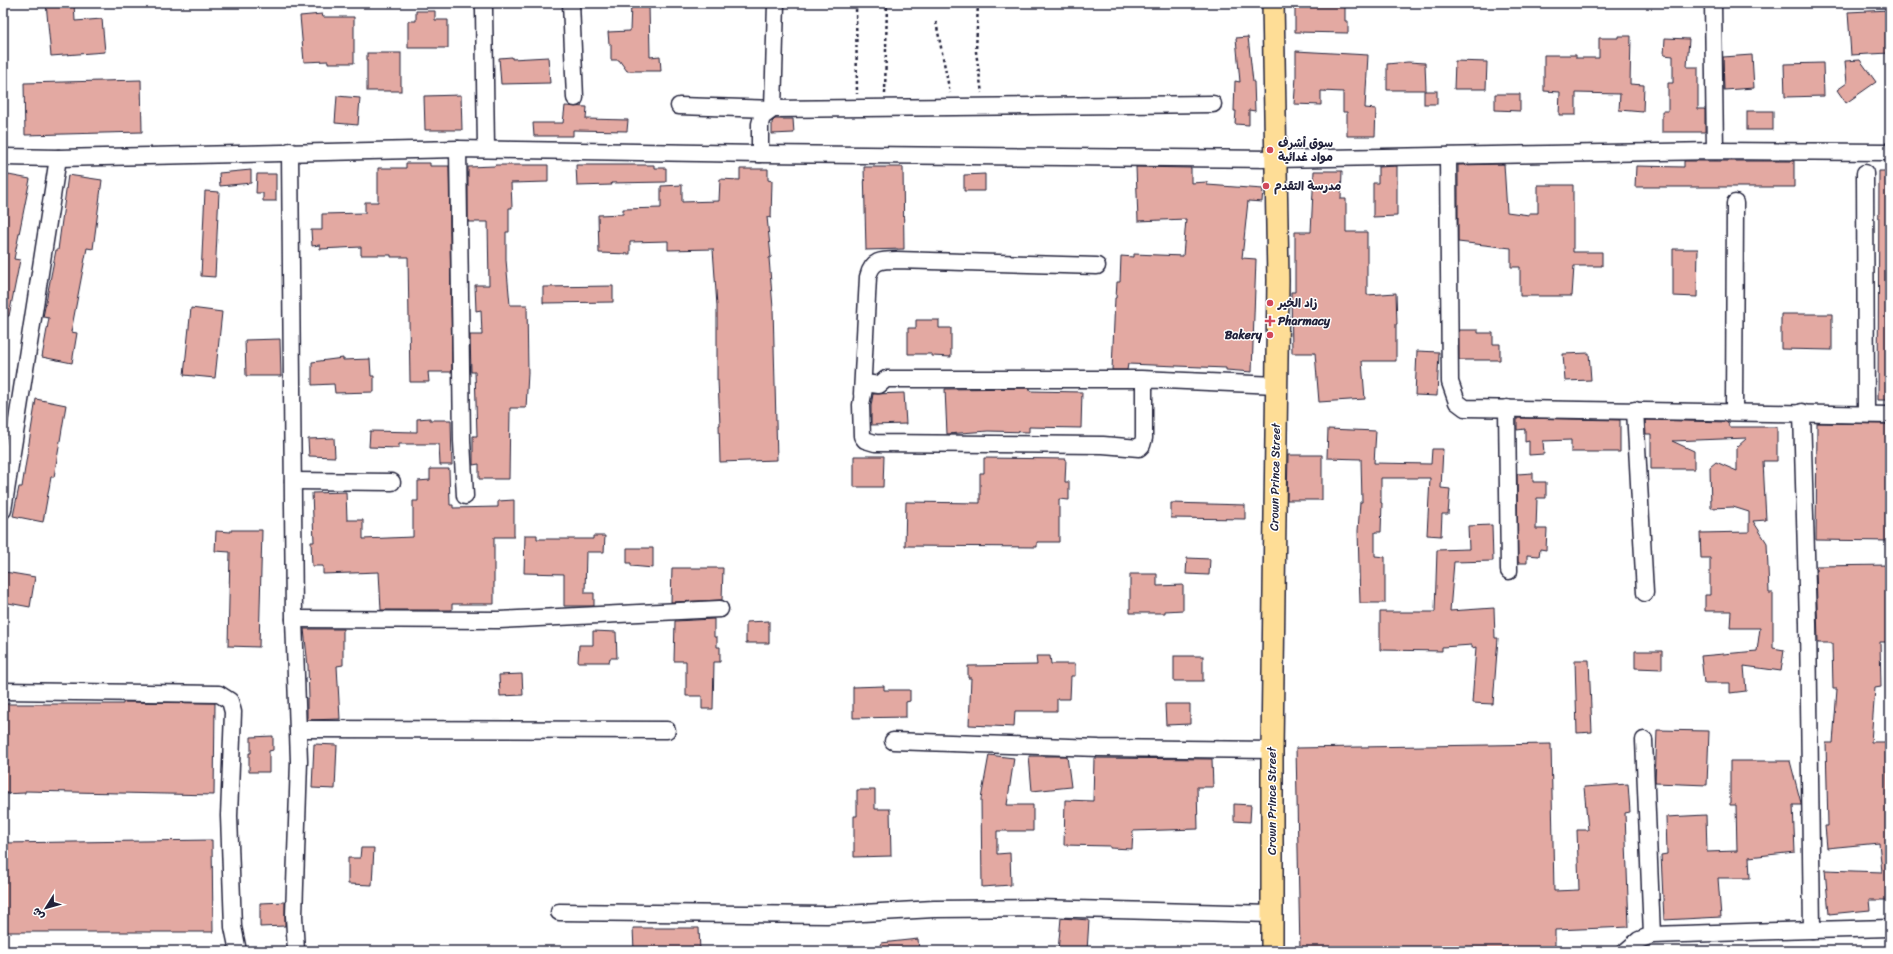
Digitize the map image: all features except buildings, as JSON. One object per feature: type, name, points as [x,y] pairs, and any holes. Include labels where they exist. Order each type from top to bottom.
[{"type":"main road","name":"Crown Prince Street","points":[[1272,951],[1272,750],[1278,280],[1273,3]]},
{"type":"street","points":[[483,3],[486,149]]},
{"type":"street","points":[[571,3],[576,98]]},
{"type":"street","points":[[774,109],[776,3]]},
{"type":"street","points":[[1713,3],[1715,151]]},
{"type":"street","points":[[679,106],[774,109],[1213,104]]},
{"type":"street","points":[[760,154],[760,124],[762,116],[774,109]]},
{"type":"street","points":[[458,148],[462,441],[465,496]]},
{"type":"street","points":[[3,157],[58,158],[458,148],[760,154],[1275,159],[1715,151],[1890,152]]},
{"type":"street","points":[[290,151],[294,619],[299,761],[294,916],[296,951]]},
{"type":"street","points":[[1448,156],[1450,382],[1457,402],[1464,408],[1890,414]]},
{"type":"street","points":[[3,510],[10,426],[58,158]]},
{"type":"street","points":[[1866,173],[1866,414]]},
{"type":"street","points":[[1734,411],[1736,202]]},
{"type":"street","points":[[1097,266],[897,260],[883,260],[876,263],[870,268],[868,277],[861,405],[862,436],[865,440],[875,443],[1103,445],[1139,448],[1142,445],[1144,438],[1144,380]]},
{"type":"street","points":[[861,405],[865,383],[879,385],[886,379],[1144,380],[1276,385]]},
{"type":"street","points":[[1507,408],[1509,571]]},
{"type":"street","points":[[1635,410],[1645,593]]},
{"type":"street","points":[[1802,412],[1808,623],[1812,930]]},
{"type":"street","points":[[293,481],[392,482]]},
{"type":"street","points":[[294,619],[499,620],[720,610]]},
{"type":"street","points":[[3,691],[219,694],[230,700],[234,712],[229,816],[233,926],[238,951]]},
{"type":"street","points":[[298,729],[668,730]]},
{"type":"street","points":[[1644,740],[1652,935]]},
{"type":"street","points":[[893,741],[1099,748],[1272,750]]},
{"type":"street","points":[[559,912],[827,915],[934,909],[1036,908],[1272,914]]},
{"type":"street","points":[[1628,950],[1639,940],[1652,935],[1890,928]]},
{"type":"path","points":[[856,3],[857,108]]},
{"type":"path","points":[[885,108],[887,3]]},
{"type":"path","points":[[978,3],[976,52],[985,107]]},
{"type":"path","points":[[936,22],[953,107]]},
{"type":"place","name":"سوق أشرف مواد غدائية","points":[[1270,150]]},
{"type":"place","name":"مدرسة التقدم","points":[[1266,186]]},
{"type":"place","name":"زاد الخير","points":[[1270,303]]},
{"type":"place","name":"Pharmacy","points":[[1270,321]]},
{"type":"place","name":"Bakery","points":[[1270,335]]}]
